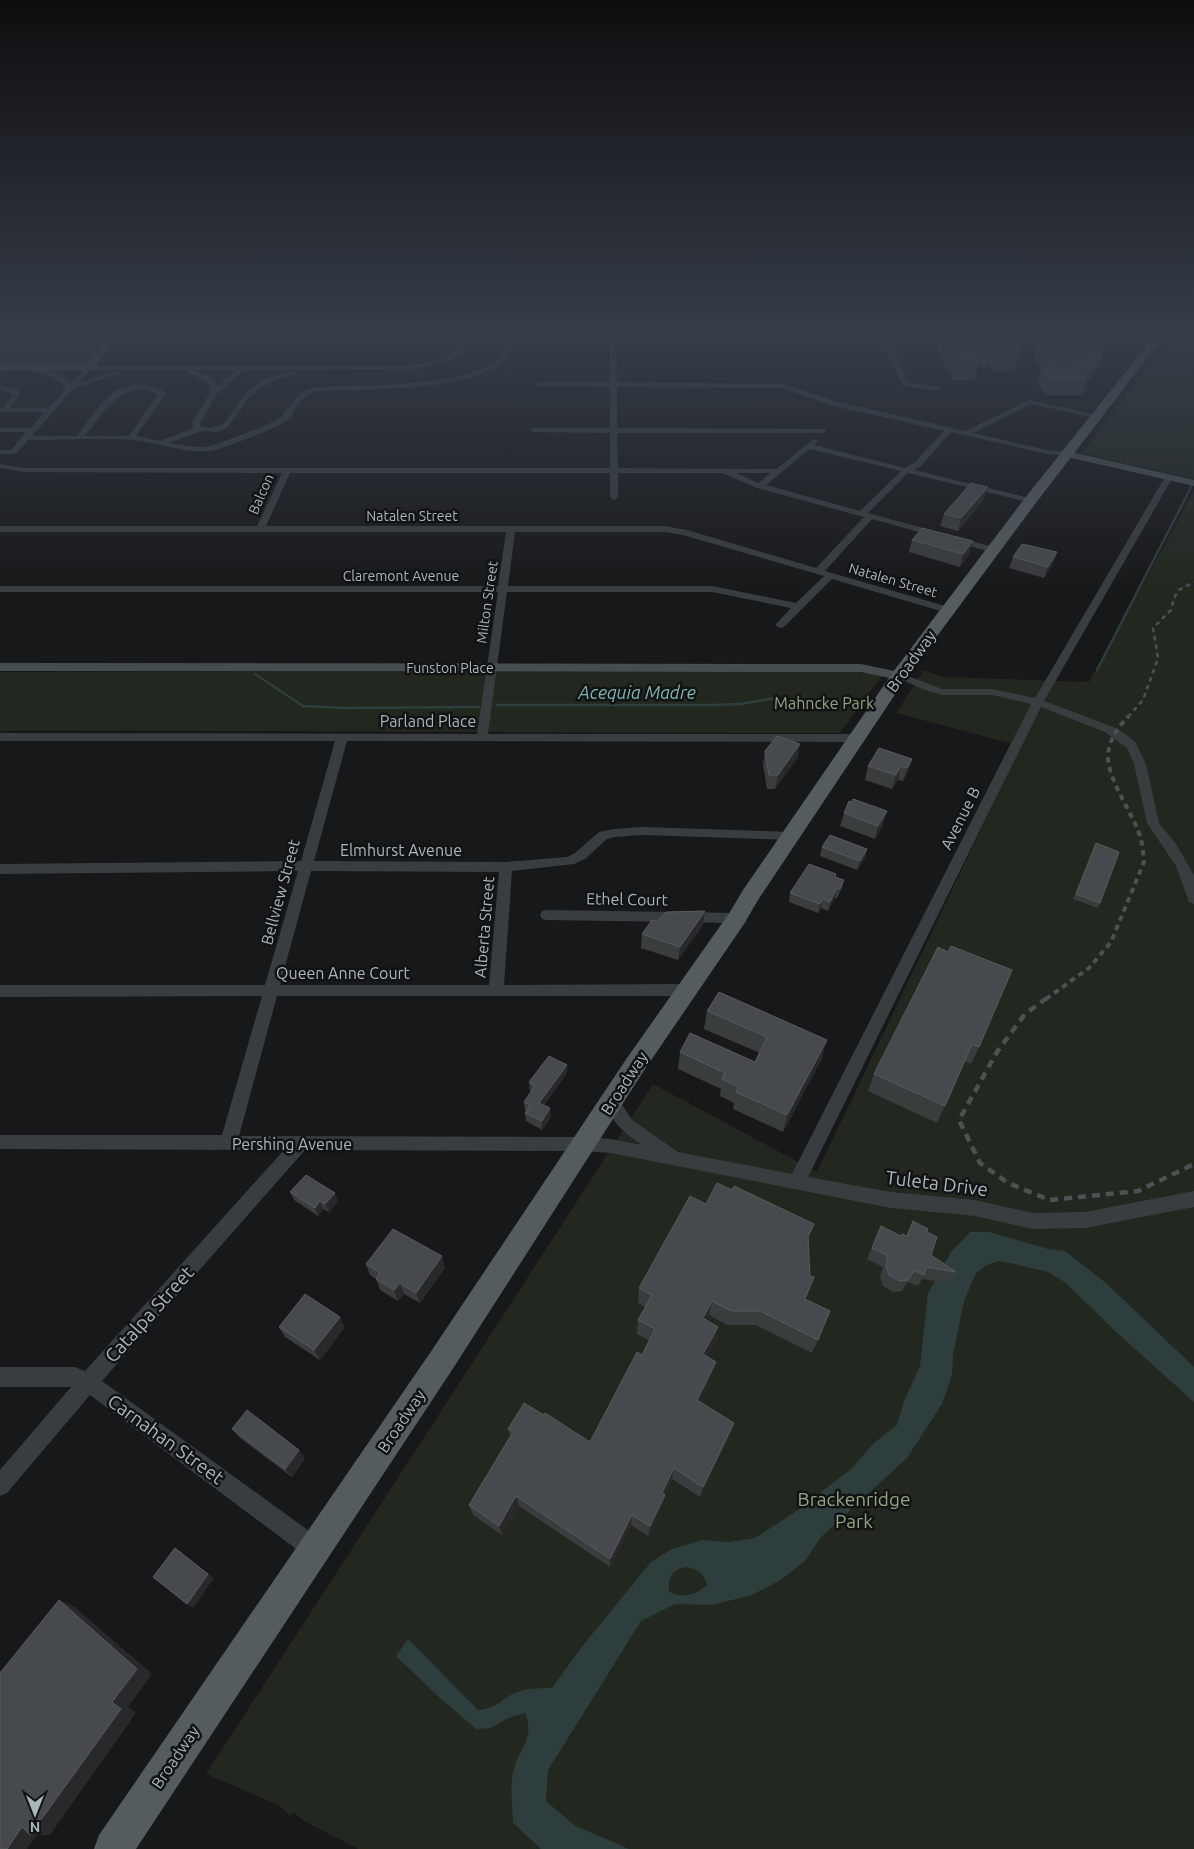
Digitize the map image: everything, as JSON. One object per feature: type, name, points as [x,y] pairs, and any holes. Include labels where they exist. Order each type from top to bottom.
[{"type":"main road","name":"Broadway","points":[[113,1849],[856,738],[948,610],[1093,421]]},
{"type":"street","points":[[0,452],[13,452],[40,421]]},
{"type":"street","points":[[70,447],[92,421]]},
{"type":"street","points":[[131,438],[143,421]]},
{"type":"street","points":[[197,421],[197,427],[202,428]]},
{"type":"street","points":[[222,427],[232,421]]},
{"type":"street","points":[[25,438],[131,438],[162,442],[189,449],[210,449],[279,421]]},
{"type":"street","points":[[614,421],[614,497]]},
{"type":"street","points":[[912,421],[1047,452],[1084,456],[1194,483]]},
{"type":"street","points":[[964,434],[990,421]]},
{"type":"street","points":[[162,442],[202,428],[222,427],[230,429],[272,425]]},
{"type":"street","points":[[0,430],[32,430]]},
{"type":"street","points":[[533,430],[823,432],[760,486]]},
{"type":"street","points":[[818,572],[865,516],[949,430]]},
{"type":"street","points":[[808,446],[1030,501]]},
{"type":"street","points":[[0,466],[25,470],[778,471]]},
{"type":"street","name":"Balcon","points":[[260,529],[287,471]]},
{"type":"street","points":[[723,471],[760,486],[994,550]]},
{"type":"street","name":"Avenue B","points":[[796,1183],[1038,704],[1175,478]]},
{"type":"street","name":"Natalen Street","points":[[0,529],[646,529],[684,532],[948,610]]},
{"type":"street","name":"Milton Street","points":[[482,738],[511,530]]},
{"type":"street","points":[[780,625],[830,576]]},
{"type":"street","name":"Claremont Avenue","points":[[0,589],[712,589],[799,607]]},
{"type":"street","name":"Funston Place","points":[[0,667],[861,668],[899,676]]},
{"type":"street","points":[[899,676],[940,691],[955,694],[996,693],[1038,704],[1097,723],[1115,731],[1130,744],[1138,756],[1146,803],[1154,826],[1171,847],[1192,882],[1194,899]]},
{"type":"street","name":"Parland Place","points":[[0,737],[856,738]]},
{"type":"street","name":"Bellview Street","points":[[228,1144],[342,737]]},
{"type":"street","name":"Elmhurst Avenue","points":[[0,869],[306,866],[506,867],[569,862],[580,856],[603,835],[614,833],[643,831],[791,836]]},
{"type":"street","name":"Alberta Street","points":[[496,990],[506,867]]},
{"type":"street","name":"Ethel Court","points":[[547,915],[737,918]]},
{"type":"street","name":"Queen Anne Court","points":[[0,991],[687,990]]},
{"type":"street","name":"Tuleta Drive","points":[[612,1102],[626,1125],[676,1158]]},
{"type":"street","name":"Pershing Avenue","points":[[0,1142],[584,1144]]},
{"type":"street","name":"Catalpa Street","points":[[0,1486],[88,1382],[301,1143]]},
{"type":"street","name":"Tuleta Drive","points":[[584,1144],[611,1146],[891,1200],[975,1208],[1033,1221],[1085,1220],[1194,1199]]},
{"type":"street","name":"Carnahan Street","points":[[0,1377],[75,1378],[88,1382],[315,1549]]},
{"type":"green space","points":[[1106,421],[1194,421],[1194,479],[1082,453]]},
{"type":"green space","name":"Brackenridge Park","points":[[1194,491],[1194,1849],[358,1849],[304,1821],[293,1812],[290,1816],[279,1805],[206,1774],[653,1084],[817,1172],[1021,746],[896,713],[924,670],[943,677],[1089,682]]},
{"type":"green space","name":"Mahncke Park","points":[[0,672],[865,672],[882,676],[840,733],[0,731]]},
{"type":"shaded area","points":[[970,1232],[989,1232],[1048,1249],[1065,1251],[1106,1283],[1194,1367],[1194,1402],[1114,1330],[1066,1283],[1048,1272],[1015,1264],[999,1261],[987,1265],[976,1273],[964,1301],[953,1355],[952,1375],[942,1404],[907,1458],[821,1537],[805,1561],[782,1579],[752,1595],[712,1605],[675,1604],[641,1621],[548,1770],[546,1801],[574,1825],[629,1849],[541,1849],[513,1823],[512,1781],[514,1768],[528,1735],[528,1721],[525,1713],[508,1718],[491,1728],[476,1729],[396,1656],[408,1639],[478,1710],[495,1705],[520,1691],[552,1688],[584,1644],[651,1562],[672,1549],[702,1540],[729,1542],[755,1538],[798,1510],[851,1469],[874,1443],[897,1425],[904,1401],[920,1366],[928,1293],[951,1252]],"holes":[[[685,1567],[702,1574],[707,1585],[689,1595],[674,1594],[669,1591],[670,1578],[674,1572]]]},
{"type":"building","points":[[971,483],[988,487],[961,518],[944,514]]},
{"type":"building","points":[[922,528],[973,541],[963,554],[912,540]]},
{"type":"building","points":[[1022,544],[1057,552],[1048,567],[1013,557]]},
{"type":"building","points":[[777,736],[800,744],[778,775],[769,775],[765,751]]},
{"type":"building","points":[[879,748],[912,759],[907,768],[901,766],[896,775],[868,766]]},
{"type":"building","points":[[853,799],[887,811],[878,826],[844,813],[849,801],[851,802]]},
{"type":"building","points":[[830,835],[867,849],[860,861],[822,847]]},
{"type":"building","points":[[1096,843],[1119,852],[1100,903],[1076,894]]},
{"type":"building","points":[[809,864],[836,874],[835,877],[844,880],[840,889],[837,888],[830,902],[823,899],[820,904],[790,893]]},
{"type":"building","points":[[705,911],[680,947],[642,934],[652,920],[658,921],[666,912]]},
{"type":"building","points":[[951,946],[1012,970],[979,1047],[972,1044],[945,1106],[874,1074],[938,947],[948,952]]},
{"type":"building","points":[[719,992],[827,1040],[787,1115],[736,1092],[739,1087],[722,1079],[725,1073],[680,1052],[690,1033],[755,1062],[767,1037],[707,1011]]},
{"type":"building","points":[[549,1056],[567,1065],[539,1103],[550,1108],[542,1121],[525,1113],[530,1105],[524,1102],[535,1086],[529,1082]]},
{"type":"building","points":[[306,1175],[335,1193],[325,1204],[320,1201],[315,1208],[290,1192]]},
{"type":"building","points":[[717,1183],[732,1190],[734,1186],[814,1224],[808,1237],[810,1276],[814,1277],[805,1299],[830,1311],[818,1340],[760,1311],[731,1311],[712,1301],[703,1318],[718,1327],[703,1354],[716,1362],[697,1400],[734,1423],[703,1487],[674,1468],[662,1493],[665,1495],[650,1526],[632,1515],[610,1559],[516,1496],[499,1526],[469,1505],[513,1432],[508,1429],[524,1403],[544,1415],[545,1413],[590,1442],[637,1352],[642,1355],[655,1329],[638,1320],[652,1295],[639,1288],[690,1196],[706,1204]]},
{"type":"building","points":[[913,1221],[928,1229],[927,1232],[937,1237],[931,1255],[956,1272],[926,1267],[924,1275],[914,1271],[908,1280],[899,1281],[889,1275],[886,1266],[888,1256],[872,1248],[881,1226],[901,1236],[902,1234],[907,1236]]},
{"type":"building","points":[[393,1229],[442,1256],[416,1293],[400,1283],[394,1290],[376,1279],[380,1273],[366,1264]]},
{"type":"building","points":[[305,1294],[340,1317],[314,1350],[279,1327]]},
{"type":"building","points":[[247,1410],[299,1450],[285,1469],[232,1429]]},
{"type":"building","points":[[175,1548],[208,1574],[187,1604],[153,1577]]},
{"type":"building","points":[[59,1600],[137,1669],[112,1702],[121,1709],[30,1835],[22,1827],[7,1849],[0,1849],[0,1673]]},
{"type":"waterway","points":[[1185,499],[1194,481]]},
{"type":"waterway","points":[[1097,670],[1185,499]]},
{"type":"waterway","name":"Acequia Madre","points":[[255,674],[303,706],[345,708],[479,707]]},
{"type":"waterway","name":"Acequia Madre","points":[[497,705],[715,705],[741,704],[775,698]]},
{"type":"railway","points":[[1128,717],[1143,700],[1158,658],[1153,628],[1171,610],[1174,598],[1179,590],[1194,582]]},
{"type":"railway","points":[[1046,999],[1089,968],[1111,942],[1144,862],[1139,832],[1115,783],[1108,756],[1112,739],[1129,716]]},
{"type":"railway","points":[[1047,998],[1025,1014],[997,1052],[959,1120],[980,1163],[1008,1183],[1050,1200],[1138,1191],[1194,1164]]}]
